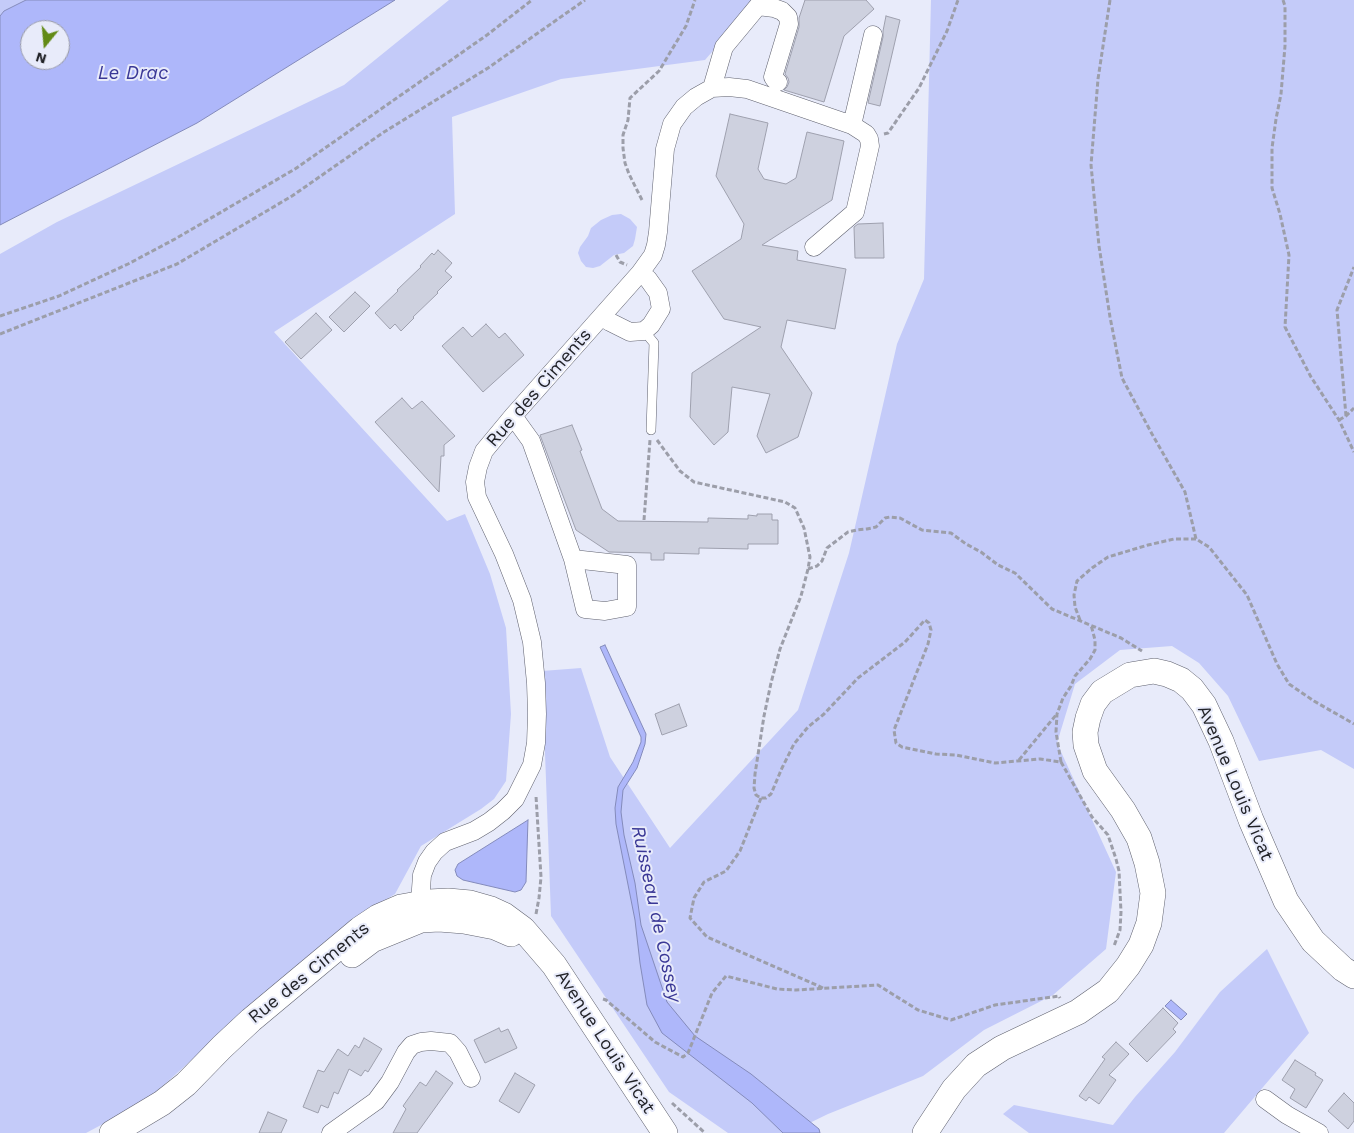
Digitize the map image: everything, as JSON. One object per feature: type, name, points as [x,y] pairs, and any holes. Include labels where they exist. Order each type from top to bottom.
[{"type":"main road","name":"Avenue Louis Vicat","points":[[925,1133],[954,1089],[976,1065],[1073,1002],[1108,991],[1128,966],[1141,945],[1148,922],[1153,893],[1147,863],[1139,838],[1096,770],[1086,745],[1085,732],[1093,704],[1102,692],[1130,675],[1154,671],[1167,674],[1181,680],[1192,689],[1204,705],[1221,741],[1251,820],[1286,901],[1313,941],[1343,970],[1354,976]]},
{"type":"main road","name":"Rue des Ciments","points":[[112,1133],[162,1103],[186,1084],[251,1020],[360,929],[378,917],[402,907],[420,911]]},
{"type":"main road","name":"Avenue Louis Vicat","points":[[420,911],[439,919],[464,921],[495,927],[543,953],[554,965],[571,990],[665,1133]]},
{"type":"main road","name":"Rue des Ciments","points":[[139,1133],[169,1115],[194,1095],[244,1046],[350,957],[372,940],[420,911]]},
{"type":"street","points":[[785,48],[782,11],[758,6],[724,47],[712,88],[747,89],[852,125],[860,129],[869,138],[868,158],[855,212],[814,247]]},
{"type":"street","points":[[852,125],[873,35]]},
{"type":"street","name":"Rue des Ciments","points":[[420,911],[422,875],[427,862],[445,842],[474,831],[489,822],[515,799],[532,765],[536,743],[536,683],[532,642],[522,600],[504,554],[478,497],[476,482],[478,466],[484,451],[512,416],[640,273],[653,255],[660,218],[665,149],[672,124],[684,107],[696,97],[712,88]]},
{"type":"street","points":[[602,316],[630,332],[644,331],[651,325],[662,309],[658,293],[648,279],[640,273]]},
{"type":"street","points":[[512,416],[531,441],[573,560]]},
{"type":"street","points":[[331,1133],[376,1101],[390,1082],[412,1044],[431,1041],[450,1043],[458,1052],[472,1078]]},
{"type":"street","points":[[1265,1099],[1287,1115],[1319,1133]]},
{"type":"lane","points":[[644,331],[654,343],[651,430]]},
{"type":"path","points":[[0,316],[59,296],[128,264],[296,169],[487,35],[532,0]]},
{"type":"path","points":[[0,334],[177,264],[292,196],[384,132],[488,68],[585,0]]},
{"type":"path","points":[[660,218],[652,214],[645,206],[630,174],[625,162],[623,134],[628,120],[630,98],[659,71],[686,26],[695,0]]},
{"type":"path","points":[[869,138],[888,133],[919,88],[947,31],[958,0]]},
{"type":"path","points":[[1110,0],[1098,79],[1091,165],[1099,246],[1110,317],[1122,378],[1185,492],[1196,539]]},
{"type":"path","points":[[1283,0],[1285,6],[1285,46],[1281,94],[1272,148],[1272,188],[1290,255],[1285,327],[1311,377],[1339,420],[1354,452]]},
{"type":"path","points":[[1346,416],[1337,310],[1354,267]]},
{"type":"path","points":[[1339,420],[1354,408]]},
{"type":"path","points":[[644,520],[651,430]]},
{"type":"path","points":[[651,430],[680,471],[694,482],[785,502],[795,508],[806,535],[810,557],[808,569],[801,596],[780,649],[764,716],[754,788],[756,795],[766,798],[771,794],[782,768],[801,734],[824,714],[858,678],[905,642],[925,620],[929,622],[931,630],[928,644],[894,730],[896,743],[902,747],[936,754],[956,755],[995,763],[1040,759],[1062,762]]},
{"type":"path","points":[[808,569],[817,566],[822,561],[827,548],[848,532],[876,527],[885,518],[900,518],[922,530],[951,533],[998,565],[1015,573],[1052,609],[1122,638],[1146,653],[1154,671]]},
{"type":"path","points":[[1080,620],[1075,607],[1074,595],[1077,581],[1100,562],[1108,557],[1148,545],[1174,539],[1196,539],[1209,546],[1247,595],[1277,664],[1290,684],[1314,701],[1354,724]]},
{"type":"path","points":[[1018,760],[1056,714],[1075,676],[1090,659],[1095,650],[1095,640],[1090,624]]},
{"type":"path","points":[[1056,714],[1056,732],[1062,762],[1092,818],[1108,835],[1118,865],[1121,912],[1120,930],[1112,950]]},
{"type":"path","points":[[532,765],[536,790],[540,877],[539,898],[534,921]]},
{"type":"path","points":[[761,798],[740,851],[726,871],[704,882],[694,898],[690,918],[707,937],[823,988]]},
{"type":"path","points":[[571,990],[606,1000],[655,1042],[683,1057],[688,1053],[712,993],[726,976],[777,989],[796,990],[878,984],[918,1010],[951,1020],[995,1005],[1059,996],[1073,1002]]},
{"type":"path","points":[[1051,1000],[1059,996],[1073,1002]]},
{"type":"shaded area","points":[[0,0],[26,0],[4,11],[0,16]]},
{"type":"shaded area","points":[[449,0],[757,0],[705,60],[561,79],[452,117],[455,214],[274,332],[447,521],[465,514],[490,574],[506,628],[511,714],[506,781],[494,799],[481,809],[421,846],[395,894],[356,918],[216,1038],[146,1101],[86,1133],[0,1133],[0,254],[57,222],[344,85]]},
{"type":"shaded area","points":[[931,0],[1354,0],[1354,769],[1321,750],[1259,761],[1228,696],[1199,663],[1172,646],[1120,650],[1075,684],[1057,743],[1116,872],[1106,949],[1053,995],[984,1030],[923,1076],[828,1114],[789,1133],[728,1133],[669,1092],[551,916],[542,671],[581,668],[610,757],[670,848],[798,710],[849,553],[897,344],[924,279]]},
{"type":"shaded area","points":[[621,214],[630,219],[637,227],[633,246],[624,253],[614,255],[600,266],[586,267],[578,253],[591,228],[601,220],[612,215]]},
{"type":"shaded area","points":[[1267,949],[1309,1033],[1224,1133],[1029,1133],[1003,1114],[1014,1105],[1113,1125],[1175,1052],[1220,992]]},
{"type":"water","name":"Le Drac","points":[[26,0],[395,0],[197,123],[0,225],[0,16],[4,11]]},
{"type":"water","points":[[605,645],[646,734],[645,744],[637,768],[623,790],[621,812],[641,925],[667,1002],[695,1036],[751,1074],[819,1129],[820,1133],[783,1133],[752,1103],[662,1033],[647,1005],[635,920],[616,824],[615,808],[618,787],[633,762],[641,742],[641,737],[600,647]]},
{"type":"water","points":[[528,820],[526,882],[521,890],[515,892],[463,880],[457,876],[455,870],[458,864]]},
{"type":"water","points":[[1171,1000],[1187,1014],[1181,1020],[1165,1006]]},
{"type":"building","points":[[805,0],[866,0],[874,9],[844,36],[824,102],[784,90],[789,82],[785,74]]},
{"type":"building","points":[[886,16],[900,20],[880,106],[868,103]]},
{"type":"building","points":[[730,114],[768,123],[758,169],[764,179],[786,184],[796,178],[807,132],[844,141],[832,200],[762,245],[798,251],[797,260],[846,269],[835,329],[787,320],[781,347],[812,393],[798,437],[766,453],[757,436],[770,394],[732,387],[728,432],[714,445],[690,417],[692,373],[761,327],[724,319],[692,271],[741,239],[744,224],[716,176]]},
{"type":"building","points":[[883,223],[884,258],[855,258],[854,227],[858,224]]},
{"type":"building","points":[[438,250],[452,263],[445,271],[452,277],[401,331],[395,324],[390,329],[375,313],[421,267],[432,253],[434,255]]},
{"type":"building","points":[[355,292],[370,306],[344,332],[329,317]]},
{"type":"building","points":[[316,313],[332,330],[301,359],[285,342]]},
{"type":"building","points":[[486,324],[499,338],[505,333],[524,355],[483,392],[442,346],[463,327],[472,337]]},
{"type":"building","points":[[402,398],[412,409],[422,401],[455,436],[444,445],[444,456],[441,456],[439,492],[375,422]]},
{"type":"building","points":[[572,425],[602,509],[618,521],[708,522],[708,518],[748,519],[748,515],[772,514],[772,520],[778,520],[778,544],[748,544],[748,549],[699,548],[699,554],[664,553],[664,560],[651,560],[651,553],[609,552],[576,530],[540,435]]},
{"type":"building","points":[[679,704],[687,726],[662,735],[655,714]]},
{"type":"building","points":[[1163,1008],[1178,1023],[1173,1029],[1176,1032],[1147,1062],[1129,1044]]},
{"type":"building","points":[[499,1028],[501,1032],[508,1029],[517,1048],[485,1063],[474,1040]]},
{"type":"building","points":[[364,1038],[382,1049],[368,1072],[365,1070],[361,1076],[349,1069],[338,1094],[334,1092],[328,1108],[321,1105],[318,1113],[303,1107],[318,1070],[324,1072],[338,1049],[348,1056],[355,1045],[359,1048]]},
{"type":"building","points":[[1116,1042],[1129,1054],[1109,1075],[1116,1080],[1099,1104],[1089,1097],[1086,1101],[1079,1096],[1105,1059],[1102,1057]]},
{"type":"building","points":[[1295,1060],[1316,1073],[1315,1075],[1323,1080],[1306,1108],[1290,1098],[1295,1089],[1282,1080]]},
{"type":"building","points":[[436,1071],[453,1083],[417,1133],[393,1133],[406,1109],[403,1106],[420,1082],[426,1086]]},
{"type":"building","points":[[515,1073],[535,1085],[519,1113],[499,1101]]},
{"type":"building","points":[[1344,1093],[1354,1103],[1354,1121],[1348,1129],[1328,1111]]},
{"type":"building","points":[[268,1112],[287,1120],[281,1133],[259,1133]]},
{"type":"water label","name":"Ruisseau de Cossey","points":[[656,914]]}]
